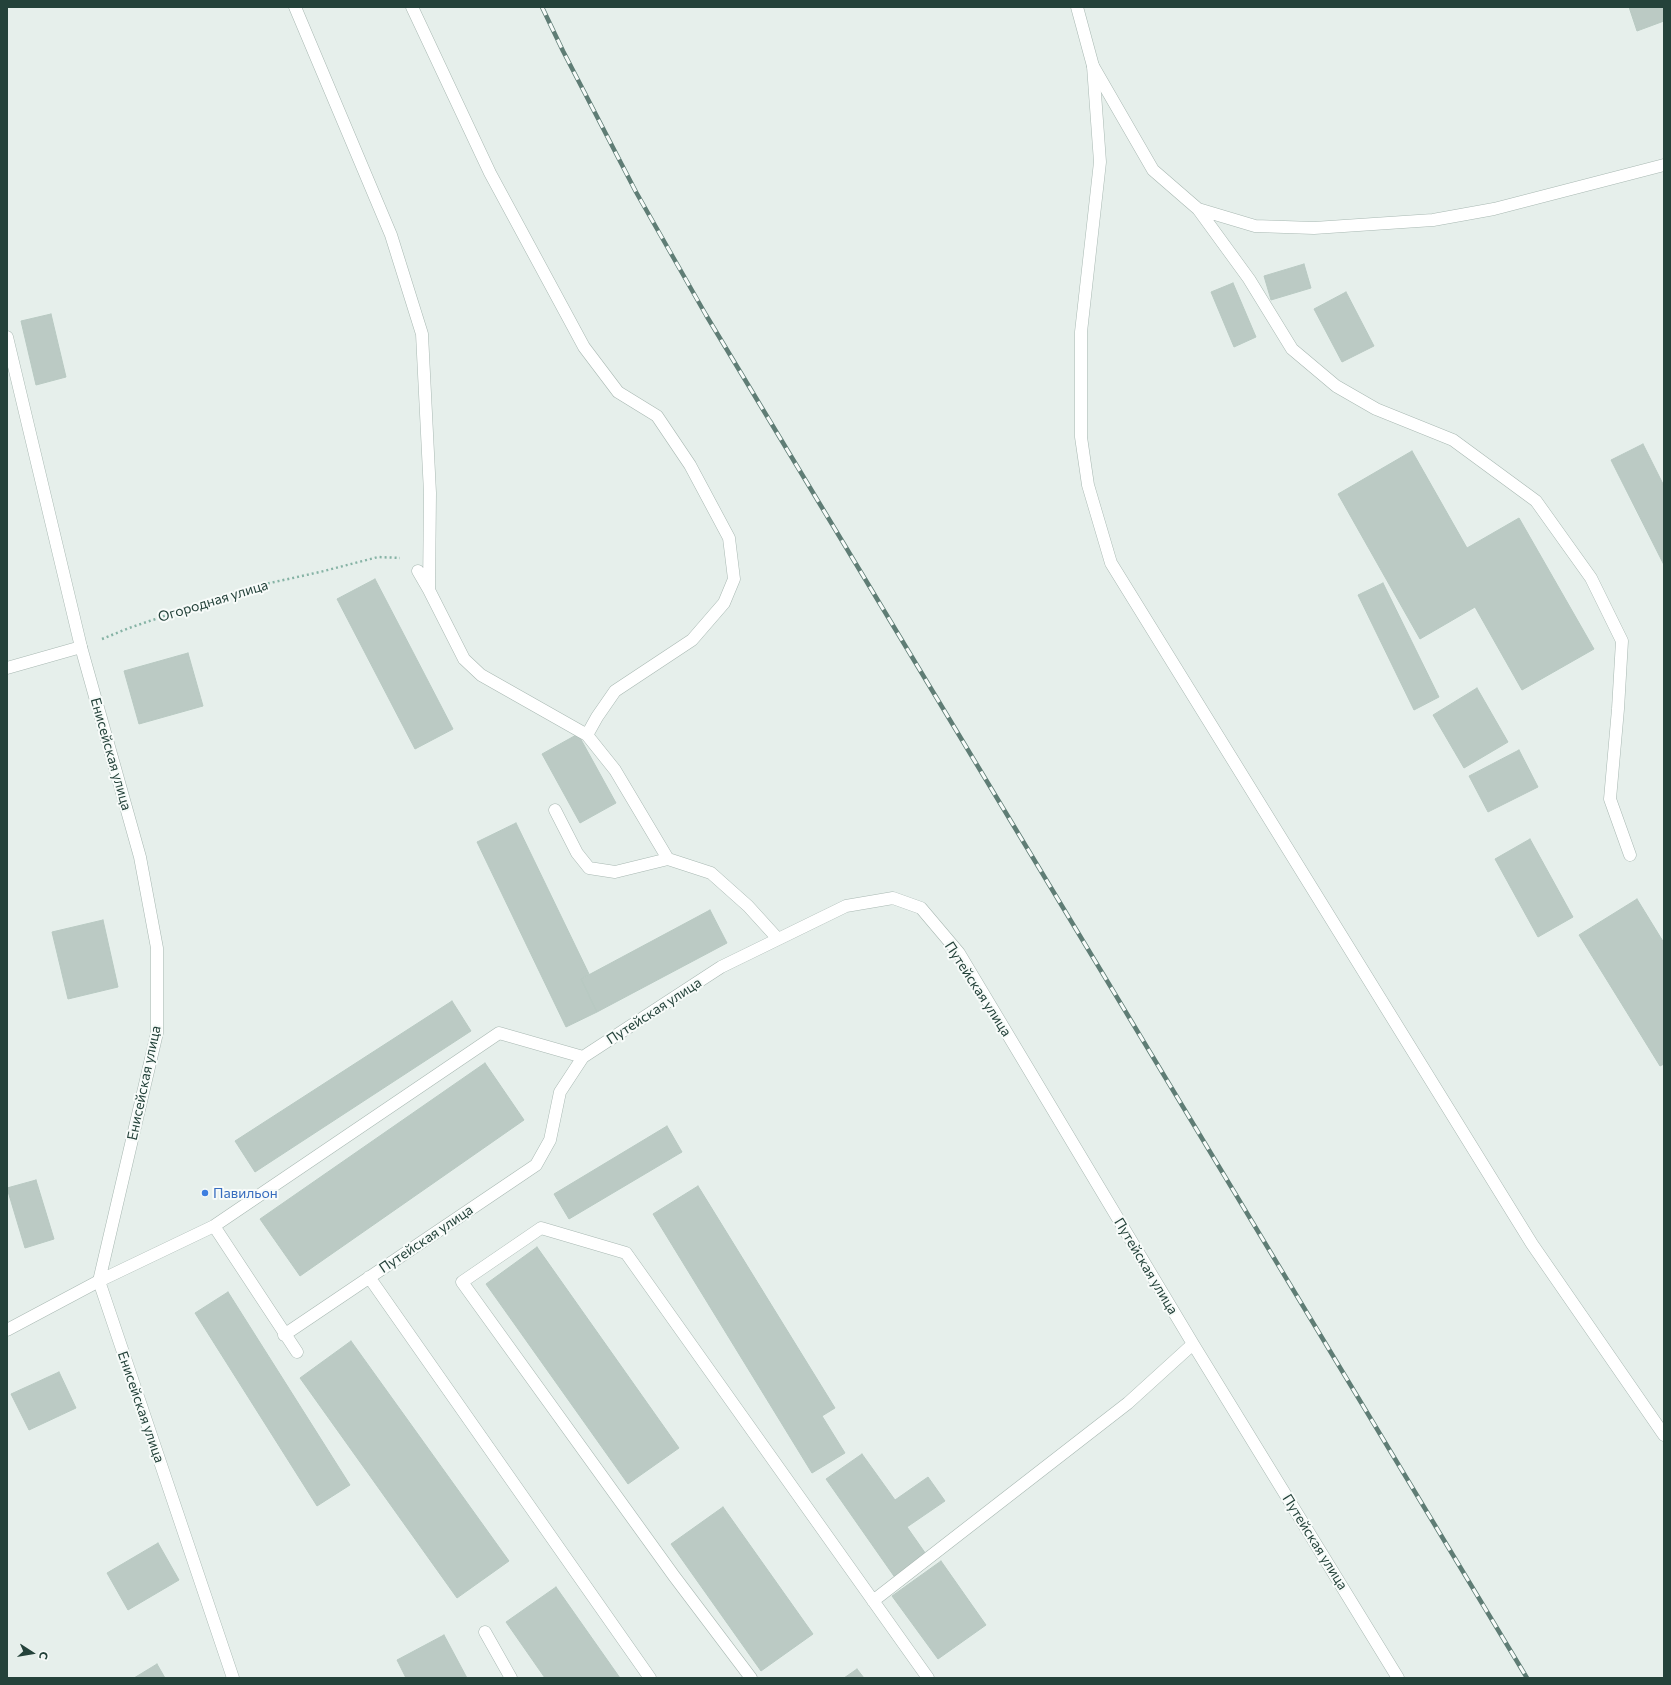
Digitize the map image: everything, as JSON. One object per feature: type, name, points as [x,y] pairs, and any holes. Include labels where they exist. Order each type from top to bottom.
[{"type":"street","points":[[295,7],[391,236],[422,334],[430,493],[429,590]]},
{"type":"street","points":[[412,7],[490,173],[584,348],[618,392],[657,416],[690,466],[729,538],[734,579],[724,602],[692,640],[615,691],[597,717],[587,735]]},
{"type":"street","points":[[1077,7],[1093,66],[1100,162],[1081,332],[1081,437],[1088,485],[1111,563],[1532,1244],[1664,1435]]},
{"type":"street","points":[[1093,66],[1153,170],[1198,209],[1249,279],[1292,349],[1336,386],[1376,409],[1453,440],[1536,501],[1591,578],[1622,641],[1610,799],[1630,855]]},
{"type":"street","points":[[1198,209],[1255,226],[1314,228],[1433,220],[1494,209],[1664,165]]},
{"type":"street","name":"Енисейская улица","points":[[7,337],[81,647],[140,857],[157,948],[157,1033],[99,1281],[233,1678]]},
{"type":"street","points":[[418,571],[464,659],[481,675],[587,735],[615,770],[668,859]]},
{"type":"street","points":[[7,668],[81,647]]},
{"type":"street","points":[[555,810],[577,853],[589,868],[615,872],[668,859],[712,873],[748,906],[778,939]]},
{"type":"street","name":"Путейская улица","points":[[284,1334],[536,1165],[550,1140],[560,1092],[583,1057],[721,967],[846,906],[893,898],[921,908],[959,953],[1193,1344],[1398,1678]]},
{"type":"street","points":[[7,1330],[99,1281],[214,1226],[499,1033],[583,1057]]},
{"type":"street","points":[[214,1226],[297,1352]]},
{"type":"street","points":[[751,1678],[674,1576],[462,1282],[541,1228],[626,1252],[928,1678]]},
{"type":"street","points":[[369,1277],[650,1678]]},
{"type":"street","points":[[873,1601],[1128,1403],[1193,1344]]},
{"type":"street","points":[[485,1632],[511,1678]]},
{"type":"path","name":"Огородная улица","points":[[81,647],[129,628],[247,588],[320,572],[378,557],[405,558],[418,571]]},
{"type":"building","points":[[1629,7],[1664,7],[1664,21],[1637,31]]},
{"type":"building","points":[[1304,264],[1311,288],[1271,300],[1264,276]]},
{"type":"building","points":[[1233,283],[1256,337],[1234,347],[1211,292]]},
{"type":"building","points":[[1346,292],[1374,346],[1342,362],[1314,309]]},
{"type":"building","points":[[51,314],[66,377],[36,385],[21,321]]},
{"type":"building","points":[[1643,444],[1664,486],[1664,565],[1611,460]]},
{"type":"building","points":[[1412,451],[1467,548],[1519,518],[1594,649],[1522,690],[1475,607],[1420,639],[1338,494]]},
{"type":"building","points":[[375,579],[453,729],[415,749],[337,599]]},
{"type":"building","points":[[1383,583],[1439,697],[1414,710],[1358,595]]},
{"type":"building","points":[[188,653],[203,706],[139,724],[124,671]]},
{"type":"building","points":[[1477,688],[1508,742],[1464,768],[1433,715]]},
{"type":"building","points":[[578,734],[616,803],[580,823],[542,754]]},
{"type":"building","points":[[1519,750],[1538,787],[1488,812],[1469,776]]},
{"type":"building","points":[[516,823],[589,974],[581,979],[597,1012],[566,1027],[477,842]]},
{"type":"building","points":[[1530,839],[1573,917],[1538,937],[1495,859]]},
{"type":"building","points":[[1637,899],[1664,943],[1664,1064],[1660,1066],[1579,935]]},
{"type":"building","points":[[710,910],[727,943],[597,1012],[581,979]]},
{"type":"building","points":[[103,920],[118,987],[68,999],[52,932]]},
{"type":"building","points":[[452,1001],[471,1031],[255,1172],[235,1141]]},
{"type":"building","points":[[485,1063],[524,1120],[300,1276],[260,1219]]},
{"type":"building","points":[[667,1126],[682,1152],[569,1219],[554,1194]]},
{"type":"building","points":[[36,1180],[54,1239],[25,1248],[7,1188]]},
{"type":"building","points":[[698,1186],[835,1408],[822,1416],[845,1453],[812,1473],[653,1214]]},
{"type":"building","points":[[537,1247],[679,1448],[628,1484],[486,1284]]},
{"type":"building","points":[[228,1292],[350,1485],[317,1506],[195,1313]]},
{"type":"building","points":[[351,1341],[509,1561],[457,1598],[300,1378]]},
{"type":"building","points":[[59,1372],[76,1408],[29,1430],[11,1394]]},
{"type":"building","points":[[862,1454],[895,1500],[928,1477],[945,1501],[907,1527],[928,1557],[896,1579],[826,1479]]},
{"type":"building","points":[[723,1507],[813,1634],[761,1671],[671,1544]]},
{"type":"building","points":[[158,1543],[179,1580],[128,1610],[107,1573]]},
{"type":"building","points":[[941,1561],[986,1625],[938,1659],[892,1596]]},
{"type":"building","points":[[556,1587],[620,1678],[545,1678],[506,1622]]},
{"type":"building","points":[[444,1635],[467,1678],[406,1678],[397,1660]]},
{"type":"building","points":[[157,1664],[165,1678],[134,1678]]},
{"type":"building","points":[[857,1669],[864,1678],[844,1678]]},
{"type":"railway","points":[[542,7],[563,51],[636,192],[706,315],[1527,1678]]},
{"type":"place","name":"Павильон","points":[[205,1193]]}]
